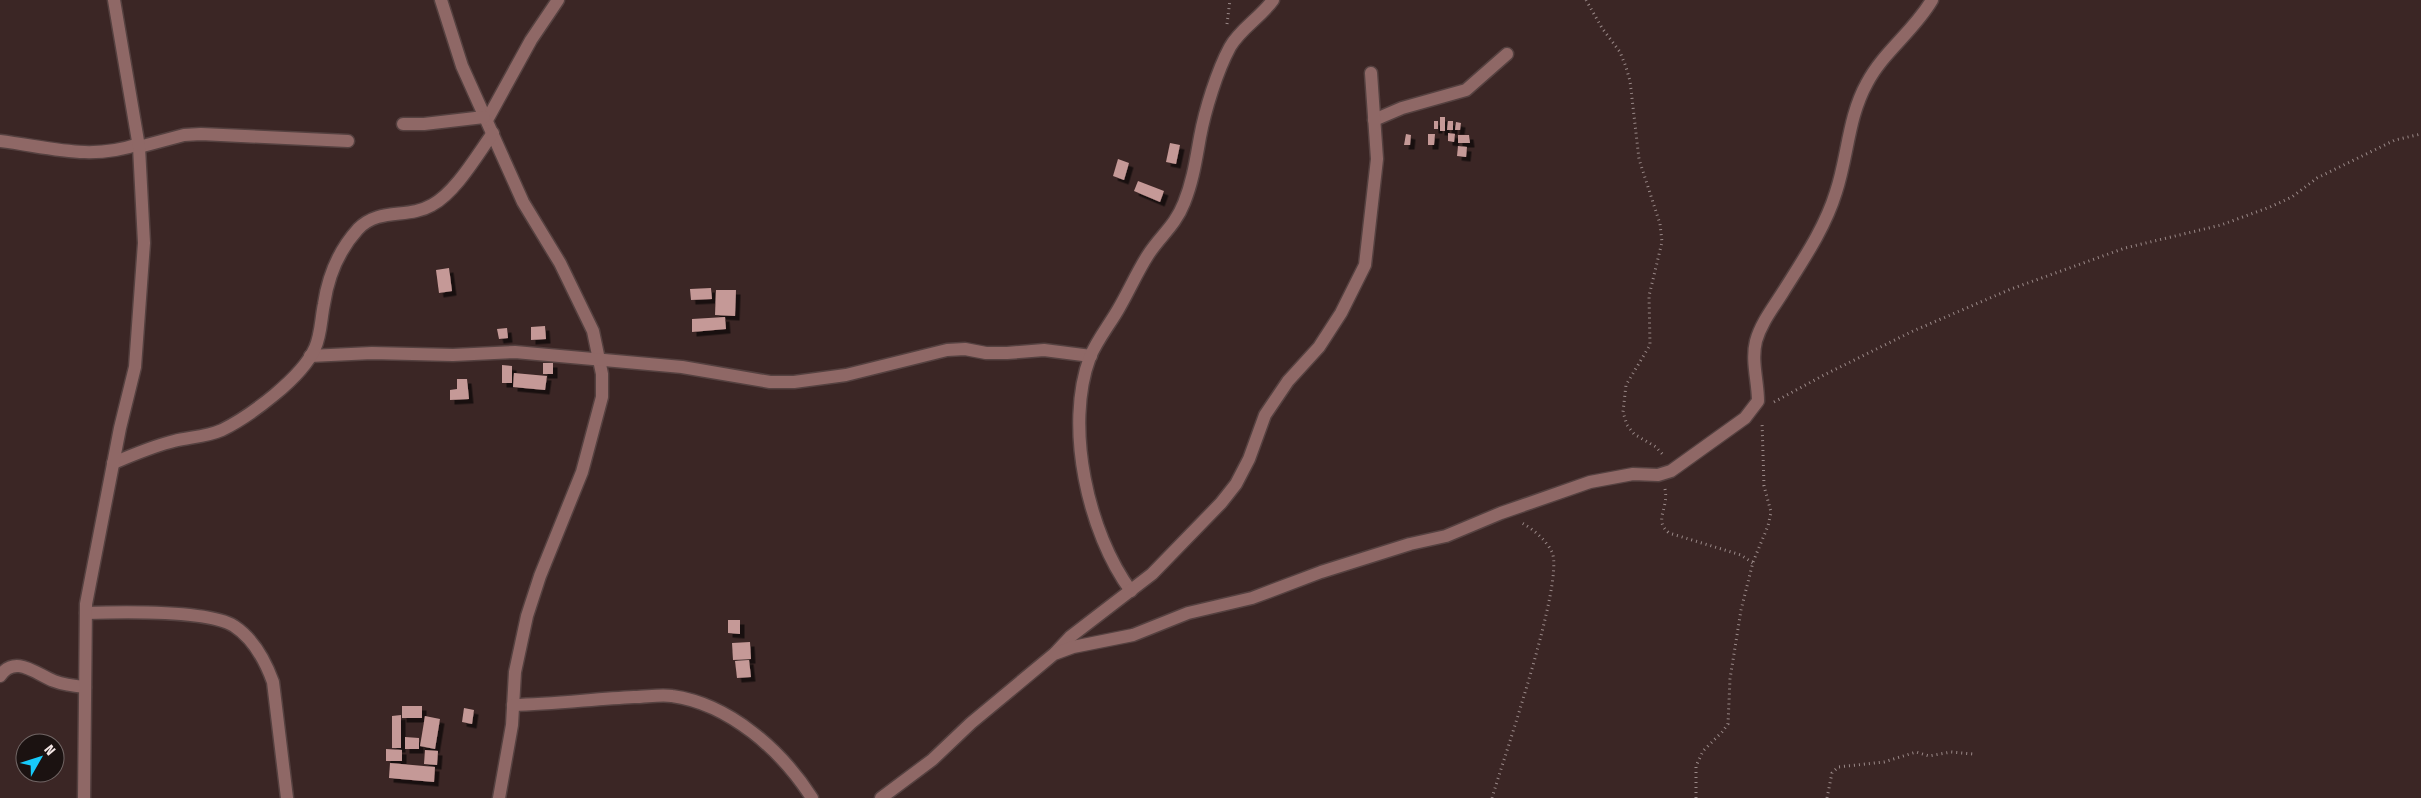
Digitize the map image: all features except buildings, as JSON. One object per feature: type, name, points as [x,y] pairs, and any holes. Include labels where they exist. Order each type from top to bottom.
[{"type":"street","points":[[84,798],[86,613],[113,463],[134,367],[141,307],[144,243],[139,145],[114,0]]},
{"type":"street","points":[[441,0],[458,57],[523,202],[560,263],[593,331],[602,374],[602,397],[582,472],[540,576],[527,616],[515,672],[512,725],[499,798]]},
{"type":"street","points":[[486,119],[531,40],[558,0]]},
{"type":"street","points":[[1130,591],[1118,574],[1104,546],[1092,515],[1084,475],[1080,411],[1084,380],[1090,356],[1148,255],[1173,225],[1184,204],[1192,179],[1205,117],[1222,63],[1230,48],[1273,0]]},
{"type":"street","points":[[1054,654],[1073,647],[1133,635],[1188,613],[1252,598],[1345,564],[1410,544],[1446,536],[1590,482],[1633,474],[1658,475],[1671,471],[1757,409],[1758,401],[1754,364],[1756,342],[1764,320],[1808,252],[1837,192],[1857,107],[1867,83],[1878,66],[1925,12],[1932,0]]},
{"type":"street","points":[[1374,120],[1402,108],[1466,90],[1507,54]]},
{"type":"street","points":[[882,798],[932,760],[971,723],[1054,654],[1070,637],[1152,574],[1185,542],[1236,484],[1249,458],[1265,415],[1288,382],[1319,347],[1341,313],[1365,265],[1377,159],[1371,73]]},
{"type":"street","points":[[403,124],[486,119]]},
{"type":"street","points":[[113,463],[165,444],[206,436],[222,430],[280,389],[302,368],[315,349],[330,277],[344,246],[359,228],[375,216],[415,212],[433,205],[445,195],[467,170],[493,133]]},
{"type":"street","points":[[0,142],[88,154],[108,153],[184,135],[202,134],[348,141]]},
{"type":"street","points":[[310,356],[362,353],[453,355],[515,352],[599,358],[716,371],[770,382],[794,382],[846,375],[947,350],[966,349],[986,354],[1007,354],[1044,350],[1090,356]]},
{"type":"street","points":[[86,613],[161,613],[224,621],[248,638],[266,665],[273,682],[287,798]]},
{"type":"street","points":[[0,676],[9,668],[19,666],[31,668],[53,680],[85,687]]},
{"type":"street","points":[[514,705],[672,696],[707,706],[746,727],[767,744],[789,765],[812,798]]},
{"type":"path","points":[[1586,0],[1602,28],[1620,52],[1626,67],[1630,81],[1639,159],[1649,194],[1657,212],[1662,242],[1649,296],[1650,345],[1626,385],[1623,412],[1627,425],[1634,434],[1662,453],[1671,471]]},
{"type":"path","points":[[1696,798],[1696,766],[1703,751],[1728,724],[1733,652],[1753,563],[1768,526],[1771,512],[1764,478],[1757,409],[1913,331],[2011,289],[2125,248],[2221,225],[2270,207],[2292,197],[2317,178],[2395,140],[2421,134]]},
{"type":"path","points":[[1658,475],[1663,480],[1667,502],[1661,522],[1663,528],[1669,533],[1693,538],[1741,555],[1753,563]]},
{"type":"path","points":[[1492,798],[1538,644],[1554,572],[1552,552],[1539,535],[1524,524],[1501,514]]},
{"type":"path","points":[[1827,798],[1832,773],[1838,767],[1884,762],[1916,752],[1929,756],[1951,752],[1973,754]]}]
